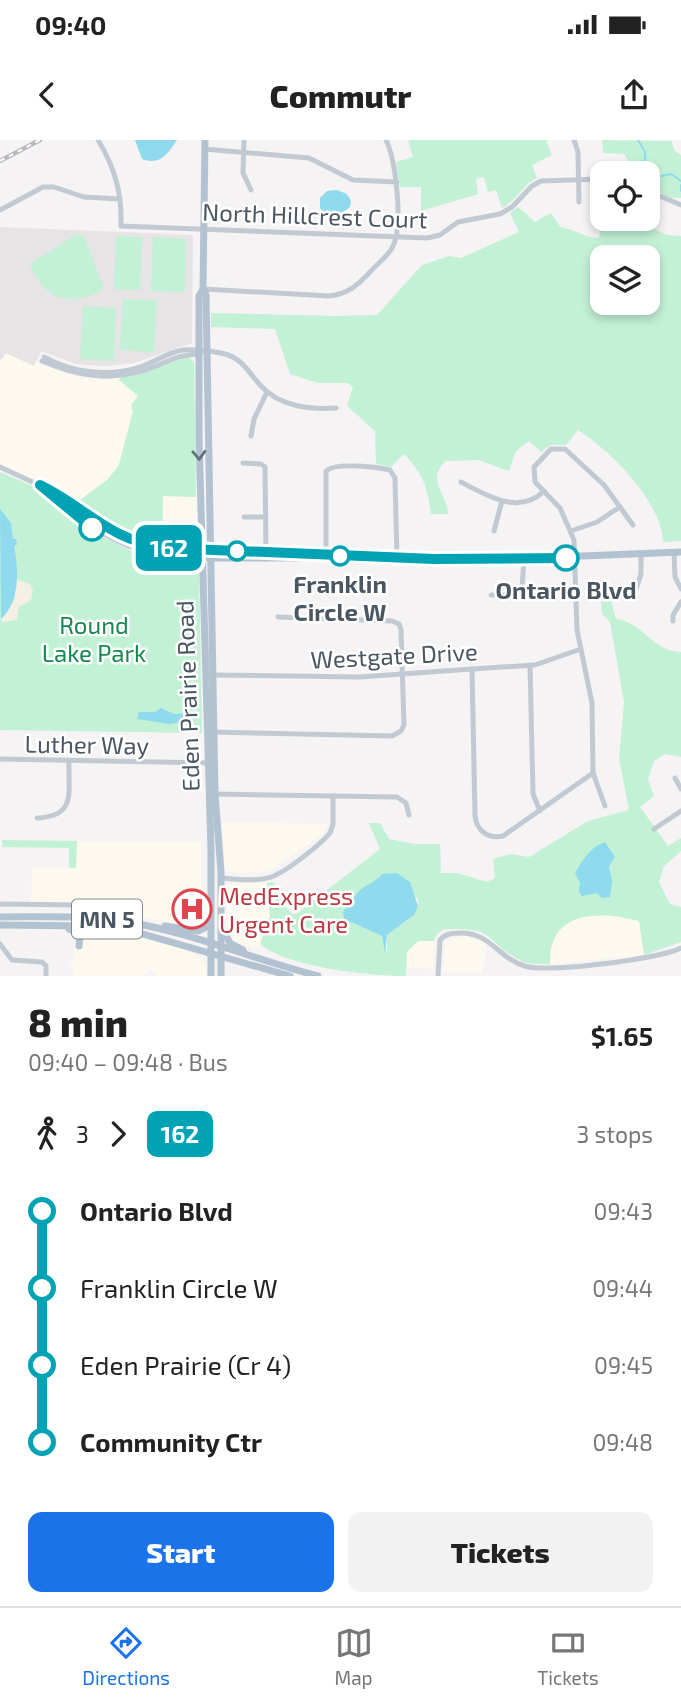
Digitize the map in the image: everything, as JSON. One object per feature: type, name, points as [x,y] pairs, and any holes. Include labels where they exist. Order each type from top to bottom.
[{"type":"main road","name":"Eden Prairie Road","points":[[205,140],[202,289],[199,296],[212,554],[211,976]]},
{"type":"main road","name":"Eden Prairie Road","points":[[201,352],[203,554],[210,675]]},
{"type":"main road","points":[[203,554],[524,559],[678,552]]},
{"type":"main road","name":"Eden Prairie Road","points":[[211,763],[221,878],[221,976]]},
{"type":"main road","points":[[107,919],[198,931],[208,923],[212,901]]},
{"type":"main road","name":"MN 5","points":[[0,917],[107,919],[166,930],[212,948]]},
{"type":"main road","points":[[222,923],[225,936],[236,947],[306,973]]},
{"type":"main road","name":"MN 5","points":[[0,925],[91,926],[150,934],[318,976]]},
{"type":"main road","points":[[9,925],[73,929],[81,937],[79,946]]},
{"type":"main road","points":[[91,926],[149,937],[194,951],[207,961],[211,976]]},
{"type":"main road","name":"MN 5","points":[[222,951],[290,976]]},
{"type":"main road","points":[[221,976],[223,969],[231,964],[268,970]]},
{"type":"street","name":"North Hillcrest Court","points":[[99,140],[112,165],[120,199],[121,226],[434,237],[458,222],[507,210],[536,183],[590,179]]},
{"type":"street","points":[[244,140],[243,173],[251,190]]},
{"type":"street","points":[[202,289],[329,296],[342,293],[359,283],[392,248],[396,237],[397,182],[386,140]]},
{"type":"street","points":[[574,140],[578,152],[579,202]]},
{"type":"street","points":[[204,149],[309,158],[353,180],[397,182]]},
{"type":"street","points":[[0,210],[43,187],[54,187],[84,197],[120,199]]},
{"type":"street","points":[[660,196],[681,205]]},
{"type":"street","points":[[43,359],[70,368],[110,372],[136,368],[175,352],[220,353],[237,359],[267,392],[293,405],[336,408]]},
{"type":"street","points":[[251,436],[254,419],[267,392]]},
{"type":"street","points":[[605,806],[593,773],[592,703],[576,617],[575,557],[571,531],[560,508],[533,477],[534,467],[551,449],[560,447],[569,452],[599,479],[633,525]]},
{"type":"street","points":[[243,463],[259,463],[265,467],[266,556]]},
{"type":"street","points":[[0,467],[62,497],[102,527],[122,537],[157,547],[203,554]]},
{"type":"street","points":[[326,556],[326,471],[334,467],[377,467],[390,470],[395,478],[397,558]]},
{"type":"street","points":[[461,482],[502,501],[531,501],[544,491]]},
{"type":"street","points":[[494,531],[502,501]]},
{"type":"street","points":[[571,531],[597,522],[620,508]]},
{"type":"street","points":[[244,517],[266,517]]},
{"type":"street","points":[[678,552],[675,577],[681,589]]},
{"type":"street","points":[[635,592],[641,574],[641,554]]},
{"type":"street","points":[[491,595],[514,594],[522,589],[524,559]]},
{"type":"street","points":[[673,621],[673,615],[681,602]]},
{"type":"street","points":[[211,732],[396,736],[401,731],[404,724],[401,630],[395,622],[278,617]]},
{"type":"street","name":"Westgate Drive","points":[[210,675],[344,677],[402,674],[530,665],[581,649]]},
{"type":"street","points":[[530,665],[533,794],[540,811]]},
{"type":"street","points":[[472,669],[475,816],[478,827],[492,837],[503,836],[593,773]]},
{"type":"street","name":"Luther Way","points":[[0,760],[211,763]]},
{"type":"street","points":[[37,818],[53,817],[65,808],[68,799],[69,761]]},
{"type":"street","points":[[675,778],[681,789]]},
{"type":"street","points":[[215,794],[401,798],[406,803],[409,815]]},
{"type":"street","points":[[221,878],[262,879],[280,873],[330,833],[333,796]]},
{"type":"street","points":[[654,829],[681,811]]},
{"type":"street","points":[[0,904],[79,905]]},
{"type":"street","points":[[438,976],[440,940],[445,935],[457,933],[484,937],[517,963],[537,968],[645,959],[681,948]]},
{"type":"street","points":[[0,944],[12,960],[39,960],[46,963],[46,976]]},
{"type":"shaded area","points":[[0,227],[193,235],[192,343],[134,363],[106,366],[76,364],[41,351],[34,366],[6,353],[0,361]]},
{"type":"shaded area","points":[[6,353],[33,365],[35,362],[80,378],[120,378],[138,396],[132,405],[133,411],[118,467],[108,479],[75,504],[36,480],[0,465],[0,361]]},
{"type":"shaded area","points":[[163,496],[196,497],[198,543],[164,543]]},
{"type":"shaded area","points":[[222,822],[327,824],[327,827],[323,834],[270,871],[237,873],[225,870]]},
{"type":"shaded area","points":[[77,841],[201,841],[203,922],[189,927],[137,916],[80,910],[79,903],[31,902],[32,868],[76,868]]},
{"type":"shaded area","points":[[267,883],[270,916],[260,944],[255,949],[235,942],[228,934],[226,884]]},
{"type":"shaded area","points":[[611,914],[640,921],[644,955],[550,964],[550,950],[559,930],[576,918]]},
{"type":"shaded area","points":[[81,930],[132,936],[183,949],[201,957],[206,965],[207,976],[156,976],[149,970],[142,976],[74,976],[70,962],[74,961],[75,933]]},
{"type":"shaded area","points":[[464,936],[487,943],[482,973],[443,972],[445,941]]},
{"type":"shaded area","points":[[418,941],[434,941],[433,969],[406,967],[406,952]]},
{"type":"green space","points":[[408,140],[546,140],[552,155],[532,165],[537,178],[502,208],[496,190],[488,192],[484,177],[476,179],[478,194],[421,211],[421,187],[400,187],[396,162],[413,157]]},
{"type":"green space","points":[[602,140],[671,141],[675,151],[681,155],[681,198],[671,198],[660,193],[660,161],[628,161],[624,154],[603,153]]},
{"type":"green space","points":[[518,207],[535,222],[551,213],[560,227],[594,238],[599,238],[600,231],[658,231],[681,236],[681,541],[663,542],[654,510],[632,478],[605,450],[578,430],[566,445],[550,445],[541,452],[529,441],[516,451],[509,471],[478,460],[445,461],[437,475],[437,481],[448,514],[431,514],[424,481],[404,454],[391,467],[376,464],[375,431],[347,406],[353,387],[347,383],[318,383],[290,374],[275,329],[211,327],[211,313],[377,315],[422,265],[449,256],[461,258],[519,232],[510,213]]},
{"type":"green space","points":[[77,234],[84,236],[104,288],[81,298],[70,299],[51,293],[42,286],[30,264]]},
{"type":"green space","points":[[116,236],[142,237],[140,290],[114,289]]},
{"type":"green space","points":[[153,237],[186,239],[185,292],[151,291]]},
{"type":"green space","points":[[123,299],[157,300],[154,352],[120,350]]},
{"type":"green space","points":[[83,306],[116,308],[114,361],[80,359]]},
{"type":"green space","points":[[189,357],[194,362],[196,497],[163,496],[162,544],[116,529],[75,504],[108,479],[119,465],[133,411],[131,405],[138,396],[119,380],[120,378]]},
{"type":"green space","name":"Round Lake Park","points":[[0,472],[39,489],[91,531],[137,554],[193,561],[199,565],[202,733],[0,730]]},
{"type":"green space","points":[[611,601],[616,619],[634,625],[663,647],[681,652],[681,757],[665,754],[654,761],[648,779],[654,796],[640,807],[668,846],[681,838],[681,851],[664,866],[659,882],[670,904],[681,907],[681,942],[644,955],[639,921],[609,916],[580,918],[567,924],[558,933],[552,946],[550,964],[538,964],[526,962],[507,953],[483,933],[447,929],[439,932],[434,941],[418,941],[407,952],[406,976],[330,969],[289,959],[260,944],[270,916],[267,883],[274,882],[279,898],[291,913],[296,914],[380,849],[369,823],[380,823],[389,839],[415,844],[440,844],[441,873],[457,873],[487,882],[495,878],[493,859],[511,854],[529,857],[588,821],[629,810],[619,758],[624,702],[610,622],[602,614],[601,602]],"holes":[[[382,874],[389,874],[418,899],[418,906],[408,920],[387,935],[387,951],[382,936],[344,919],[352,898]]]},
{"type":"green space","points":[[2,840],[77,841],[76,868],[69,868],[69,848],[2,847]]},
{"type":"sand","points":[[15,579],[30,584],[33,591],[31,600],[19,607],[17,620],[3,622],[1,619],[15,599]]},
{"type":"water","points":[[135,140],[177,140],[163,157],[149,161],[142,159]]},
{"type":"water","points":[[337,190],[347,194],[351,201],[350,207],[342,213],[326,215],[320,208],[320,198],[327,191]]},
{"type":"water","points":[[0,509],[11,523],[13,539],[16,539],[17,545],[14,546],[17,565],[15,595],[1,619]]},
{"type":"water","points":[[161,708],[174,714],[189,713],[193,716],[192,720],[170,724],[137,719],[139,712],[155,712]]},
{"type":"water","points":[[605,842],[615,857],[609,866],[612,881],[610,897],[602,898],[597,893],[582,896],[575,873],[591,850]]},
{"type":"water","points":[[397,873],[410,882],[418,906],[414,915],[387,935],[385,953],[382,936],[344,919],[343,912],[358,892],[382,874]]},
{"type":"waterway","points":[[638,140],[645,152],[645,171],[656,172],[658,177],[671,174],[681,181]]},
{"type":"waterway","points":[[681,185],[681,191]]},
{"type":"railway","points":[[0,161],[40,140]]},
{"type":"bus line","name":"162","points":[[92,528],[40,485],[122,537],[166,548],[434,559],[566,558]]},
{"type":"place","name":"Franklin Circle W","points":[[340,556]]},
{"type":"place","name":"Ontario Blvd","points":[[566,558]]},
{"type":"place","name":"MedExpress Urgent Care","points":[[192,909]]}]
